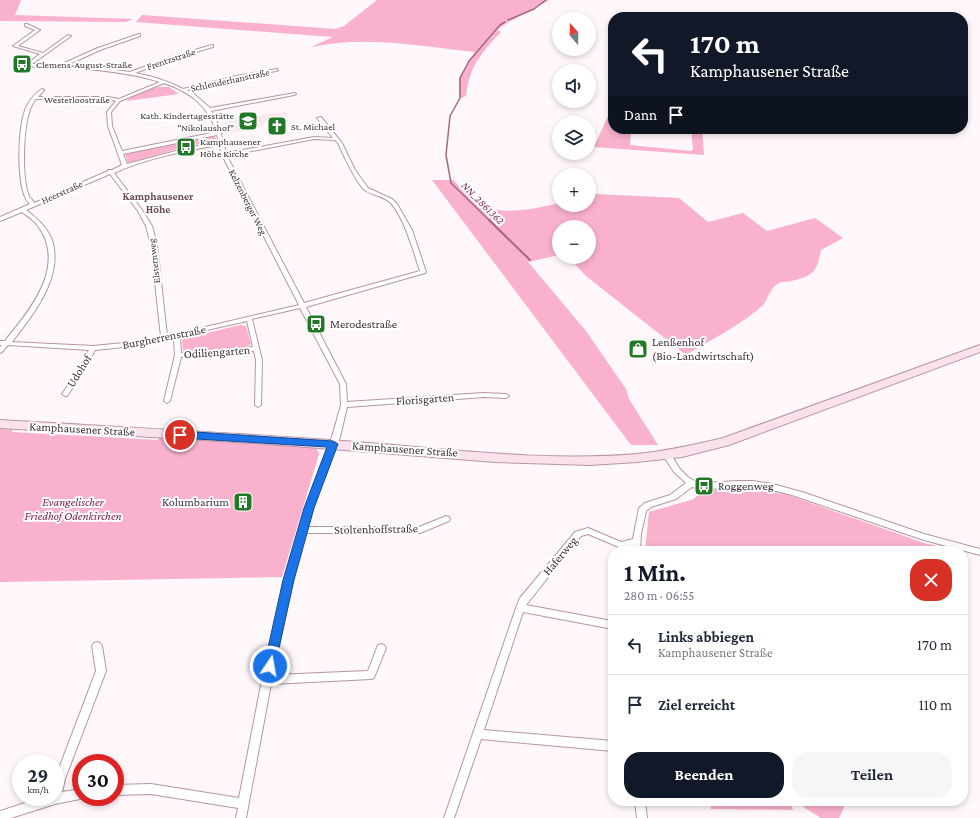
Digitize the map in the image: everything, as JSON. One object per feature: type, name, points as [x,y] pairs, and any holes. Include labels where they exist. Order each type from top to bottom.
[{"type":"main road","name":"Kamphausener Straße","points":[[0,424],[333,444],[527,458],[614,459],[667,455],[705,448],[735,439],[980,348]]},
{"type":"street","points":[[26,25],[38,30],[15,46],[43,54]]},
{"type":"street","points":[[61,66],[99,49],[139,35]]},
{"type":"street","points":[[36,59],[69,36]]},
{"type":"street","name":"Frentzstraße","points":[[131,74],[175,57],[212,46]]},
{"type":"street","name":"Kelzenberger Weg","points":[[53,66],[36,59],[28,65],[53,66],[61,66],[131,74],[164,82],[193,95],[208,110],[220,133],[224,155],[342,384],[344,405],[333,444]]},
{"type":"street","name":"Schlenderhanstraße","points":[[183,90],[229,78],[276,70]]},
{"type":"street","points":[[125,166],[108,117],[109,112],[119,100],[164,82]]},
{"type":"street","points":[[33,204],[30,203],[27,195],[22,155],[27,113],[34,98],[42,90]]},
{"type":"street","points":[[208,110],[294,94]]},
{"type":"street","name":"Westerloostraße","points":[[34,98],[108,98],[119,100]]},
{"type":"street","points":[[301,306],[423,272],[409,230],[394,204],[390,200],[366,189],[340,143],[335,139],[319,118]]},
{"type":"street","points":[[120,153],[220,133]]},
{"type":"street","points":[[224,155],[314,138],[335,139]]},
{"type":"street","name":"Heerstraße","points":[[0,219],[110,171],[187,149],[221,142]]},
{"type":"street","name":"Elsternweg","points":[[110,171],[136,205],[149,226],[154,245],[164,338]]},
{"type":"street","points":[[0,351],[3,343],[38,302],[46,286],[52,259],[51,248],[42,227],[22,209]]},
{"type":"street","name":"Burgherrenstraße","points":[[3,343],[94,348],[144,343],[301,306]]},
{"type":"street","name":"Odiliengarten","points":[[249,318],[257,349],[259,373],[258,405]]},
{"type":"street","points":[[167,401],[178,354],[177,336]]},
{"type":"street","name":"Udohof","points":[[65,394],[80,373],[94,348]]},
{"type":"street","name":"Odiliengarten","points":[[178,354],[257,349]]},
{"type":"street","name":"Florisgarten","points":[[344,405],[484,395],[506,396]]},
{"type":"street","points":[[241,818],[267,680],[289,580],[309,508],[333,444]]},
{"type":"street","points":[[667,455],[677,471],[690,484],[704,486],[747,483],[777,488],[936,541],[956,546]]},
{"type":"street","points":[[636,546],[642,510],[648,505],[673,497],[690,484]]},
{"type":"street","name":"Stoltenhoffstraße","points":[[304,530],[420,530],[446,519]]},
{"type":"street","name":"Haferweg","points":[[449,818],[523,601],[578,534],[588,531],[622,545],[629,546]]},
{"type":"street","points":[[968,549],[980,552]]},
{"type":"street","points":[[520,608],[608,624]]},
{"type":"street","points":[[64,768],[101,671],[97,646]]},
{"type":"street","points":[[267,680],[370,675],[381,648]]},
{"type":"street","points":[[477,734],[608,746]]},
{"type":"street","points":[[124,790],[151,789],[243,804]]},
{"type":"street","points":[[0,816],[32,806]]},
{"type":"street","points":[[641,806],[642,818]]},
{"type":"shaded area","name":"Kath. Kindertagesstätte \"Nikolaushof\"","points":[[285,111],[288,115],[283,119],[268,120],[259,127],[226,134],[221,123]]},
{"type":"green space","points":[[0,0],[21,0],[15,15],[133,19],[126,22],[0,21]]},
{"type":"green space","points":[[377,0],[549,0],[497,30],[501,32],[477,61],[470,77],[466,96],[461,98],[459,96],[459,78],[475,52],[372,42],[352,42],[311,47],[333,37],[136,22],[142,15],[335,29],[344,26]]},
{"type":"green space","points":[[156,87],[169,87],[179,94],[126,101],[134,95]]},
{"type":"green space","points":[[608,116],[608,134],[631,134],[630,145],[691,151],[693,149],[692,134],[702,134],[704,155],[596,147],[596,143]]},
{"type":"green space","points":[[215,137],[217,140],[184,147],[128,163],[125,154]]},
{"type":"green space","points":[[432,180],[453,180],[480,205],[499,210],[509,211],[530,209],[552,204],[552,212],[596,212],[596,194],[679,198],[708,222],[743,213],[767,231],[815,218],[843,238],[821,250],[816,268],[809,275],[791,281],[781,282],[772,289],[763,305],[755,312],[686,355],[586,276],[575,264],[596,264],[596,220],[552,220],[552,257],[528,262],[586,331],[626,389],[629,399],[658,445],[631,445]]},
{"type":"green space","points":[[240,325],[246,326],[251,344],[247,347],[183,352],[182,339]]},
{"type":"green space","name":"Evangelischer Friedhof Odenkirchen","points":[[0,429],[13,430],[12,432],[158,440],[159,438],[310,447],[317,449],[319,454],[282,577],[0,582]]},
{"type":"green space","points":[[746,488],[788,495],[924,543],[937,546],[646,546],[649,512],[694,499],[704,492]]},
{"type":"green space","points":[[711,806],[792,806],[793,810],[711,809]]},
{"type":"green space","points":[[802,806],[845,806],[839,818],[821,818]]},
{"type":"waterway","name":"NN_2861362","points":[[508,20],[534,9],[546,0]]},
{"type":"waterway","name":"NN_2861362","points":[[490,221],[451,183],[446,155],[450,116],[460,98],[460,78],[469,61],[500,25],[505,22]]},
{"type":"waterway","name":"NN_2861362","points":[[489,220],[530,260]]},
{"type":"place","name":"Clemens-August-Straße","points":[[22,64]]},
{"type":"place","name":"Kath. Kindertagesstätte \"Nikolaushof\"","points":[[248,121]]},
{"type":"place","name":"St. Michael","points":[[277,126]]},
{"type":"place","name":"Kamphausener Höhe Kirche","points":[[186,147]]},
{"type":"place","name":"Merodestraße","points":[[316,324]]},
{"type":"place","name":"Lenßenhof (Bio-Landwirtschaft)","points":[[638,349]]},
{"type":"place","name":"Roggenweg","points":[[704,486]]},
{"type":"place","name":"Kolumbarium","points":[[243,502]]},
{"type":"district","name":"Kamphausener Höhe","points":[[158,202]]},
{"type":"route","points":[[180,435],[333,444],[309,508],[289,580],[270,666]]}]
